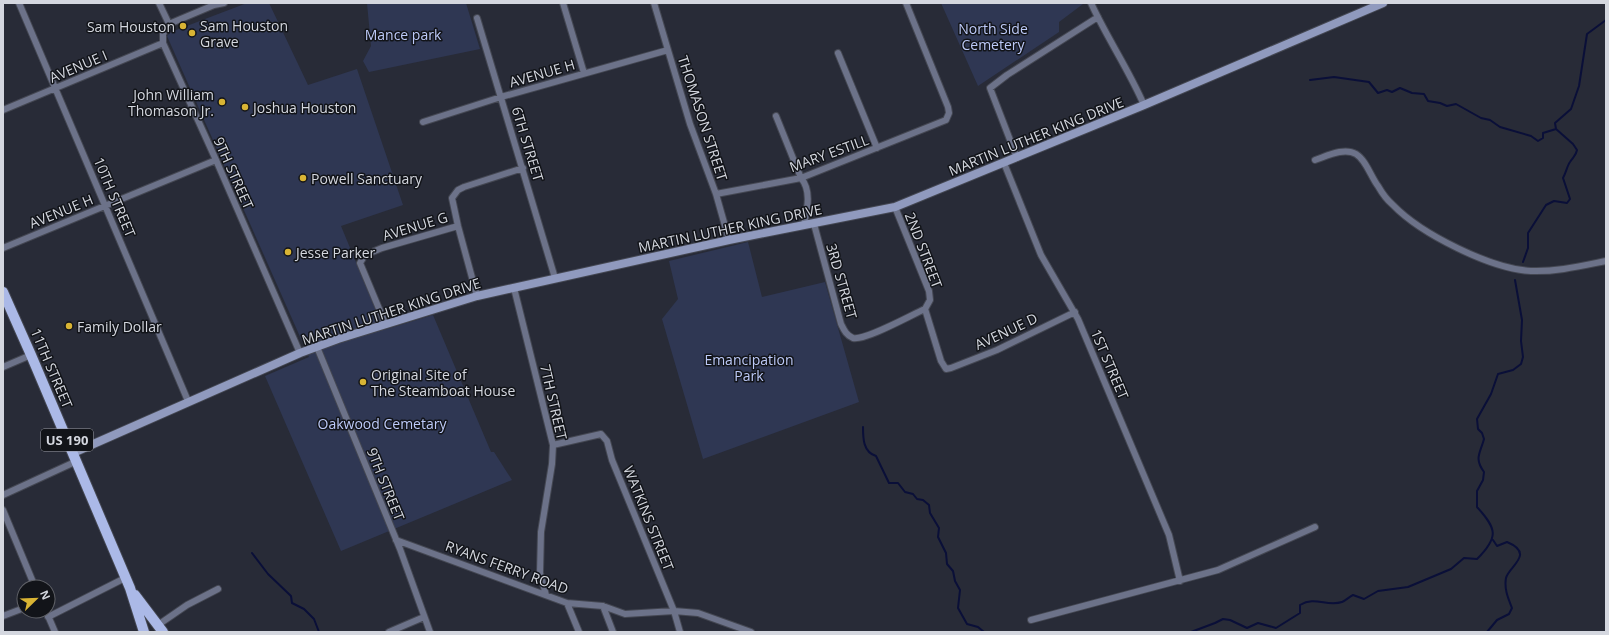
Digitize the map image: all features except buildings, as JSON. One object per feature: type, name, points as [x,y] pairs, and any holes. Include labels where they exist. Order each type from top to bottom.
[{"type":"main road","name":"11TH STREET","points":[[3,292],[130,588]]},
{"type":"main road","points":[[130,588],[160,629]]},
{"type":"main road","name":"US 190","points":[[130,588],[144,632]]},
{"type":"street","name":"10TH STREET","points":[[18,3],[188,401]]},
{"type":"street","points":[[159,3],[168,24]]},
{"type":"street","points":[[163,43],[163,34],[168,24],[214,5],[224,3]]},
{"type":"street","points":[[562,3],[584,73]]},
{"type":"street","name":"THOMASON STREET","points":[[654,3],[690,124],[716,194],[729,240]]},
{"type":"street","name":"MARY ESTILL","points":[[716,194],[801,178],[946,120],[949,113],[948,107],[906,3]]},
{"type":"street","points":[[1091,3],[1121,57],[1144,106]]},
{"type":"street","name":"MARTIN LUTHER KING DRIVE","points":[[75,457],[188,401],[300,353],[385,324],[477,296],[729,240],[895,207],[1144,106],[1383,3]]},
{"type":"street","points":[[1017,158],[990,88],[1007,75],[1098,17]]},
{"type":"street","name":"6TH STREET","points":[[477,18],[556,278]]},
{"type":"street","name":"AVENUE I","points":[[3,110],[163,43]]},
{"type":"street","name":"9TH STREET","points":[[163,43],[300,353]]},
{"type":"street","name":"AVENUE H","points":[[422,122],[501,97],[668,50]]},
{"type":"street","points":[[838,52],[877,148]]},
{"type":"street","points":[[776,116],[801,178],[805,183],[808,202],[804,225]]},
{"type":"street","points":[[1315,160],[1339,152],[1357,154],[1389,202],[1412,223],[1438,239],[1484,259],[1513,269],[1535,271],[1564,269],[1606,261]]},
{"type":"street","name":"AVENUE H","points":[[3,248],[216,160]]},
{"type":"street","name":"1ST STREET","points":[[1004,163],[1041,255],[1075,312],[1169,535],[1180,581]]},
{"type":"street","name":"AVENUE G","points":[[385,324],[360,263],[365,255],[382,248],[458,226],[452,204],[454,194],[464,188],[523,168]]},
{"type":"street","name":"2ND STREET","points":[[895,207],[929,291],[930,300],[925,309],[941,362],[946,369]]},
{"type":"street","name":"3RD STREET","points":[[814,224],[841,324],[848,336],[855,338],[867,336],[925,309]]},
{"type":"street","points":[[458,226],[477,296]]},
{"type":"street","name":"7TH STREET","points":[[514,288],[552,445],[552,464],[541,532],[540,573],[546,594]]},
{"type":"street","name":"AVENUE D","points":[[946,369],[997,350],[1075,312]]},
{"type":"street","name":"9TH STREET","points":[[317,347],[396,540],[430,632]]},
{"type":"street","points":[[3,367],[31,355]]},
{"type":"street","name":"WATKINS STREET","points":[[552,445],[601,434],[607,441],[612,460],[674,611],[680,632]]},
{"type":"street","points":[[3,495],[75,457]]},
{"type":"street","points":[[3,510],[32,579]]},
{"type":"street","points":[[1031,620],[1218,570],[1315,527]]},
{"type":"street","name":"RYANS FERRY ROAD","points":[[396,540],[567,603],[603,606],[625,614],[674,611],[698,613],[751,632]]},
{"type":"street","points":[[56,610],[125,578]]},
{"type":"street","points":[[160,629],[187,605],[218,589]]},
{"type":"street","points":[[567,603],[579,632]]},
{"type":"street","points":[[603,606],[614,632]]},
{"type":"street","points":[[3,616],[16,611]]},
{"type":"street","points":[[389,632],[424,617]]},
{"type":"street","points":[[49,619],[55,632]]},
{"type":"green space","name":"Oakwood Cemetary","points":[[247,3],[269,3],[308,85],[357,69],[403,205],[341,226],[384,330],[433,315],[491,452],[494,452],[512,480],[341,551],[265,376],[309,357],[167,36],[171,32]]},
{"type":"green space","name":"Mance park","points":[[367,3],[466,3],[480,49],[369,72],[363,61],[371,46]]},
{"type":"green space","name":"North Side Cemetery","points":[[941,3],[1083,4],[1059,22],[1059,32],[978,86]]},
{"type":"green space","name":"Emancipation Park","points":[[748,242],[762,297],[825,282],[859,402],[703,459],[662,319],[678,299],[669,261]]},
{"type":"waterway","points":[[1523,262],[1528,248],[1528,233],[1546,205],[1554,201],[1567,203],[1570,199],[1563,178],[1577,150],[1573,144],[1556,129],[1555,123],[1571,109],[1579,86],[1587,34],[1606,20]]},
{"type":"waterway","points":[[1310,80],[1334,77],[1369,82],[1378,93],[1387,90],[1392,92],[1400,88],[1412,93],[1424,94],[1428,101],[1447,106],[1456,104],[1481,118],[1490,120],[1500,127],[1531,136],[1538,141],[1543,138],[1543,133],[1556,129]]},
{"type":"waterway","points":[[1191,632],[1223,619],[1230,620],[1247,628],[1258,623],[1276,628],[1300,613],[1300,605],[1305,602],[1316,601],[1337,603],[1353,595],[1364,599],[1378,591],[1408,587],[1451,569],[1464,558],[1477,559],[1489,545],[1493,533],[1489,521],[1477,507],[1477,491],[1483,480],[1484,472],[1479,463],[1479,456],[1484,439],[1482,433],[1478,429],[1477,419],[1491,394],[1498,374],[1513,370],[1521,364],[1523,357],[1521,341],[1522,320],[1515,280]]},
{"type":"waterway","points":[[863,427],[866,448],[876,456],[889,483],[898,483],[905,492],[913,494],[917,499],[923,500],[929,505],[930,513],[939,528],[938,537],[946,553],[947,564],[953,571],[955,581],[960,590],[958,608],[967,624],[978,627],[984,632]]},
{"type":"waterway","points":[[1487,632],[1497,620],[1509,614],[1512,608],[1506,590],[1506,578],[1520,556],[1519,551],[1507,542],[1497,546],[1493,540]]},
{"type":"waterway","points":[[252,553],[268,574],[291,596],[292,603],[304,609],[314,619],[319,632]]},
{"type":"place","name":"Sam Houston","points":[[183,26]]},
{"type":"place","name":"Sam Houston Grave","points":[[192,33]]},
{"type":"place","name":"John William Thomason Jr.","points":[[222,102]]},
{"type":"place","name":"Joshua Houston","points":[[245,107]]},
{"type":"place","name":"Powell Sanctuary","points":[[303,178]]},
{"type":"place","name":"Jesse Parker","points":[[288,252]]},
{"type":"place","name":"Family Dollar","points":[[69,326]]},
{"type":"place","name":"Original Site of The Steamboat House","points":[[363,382]]}]
